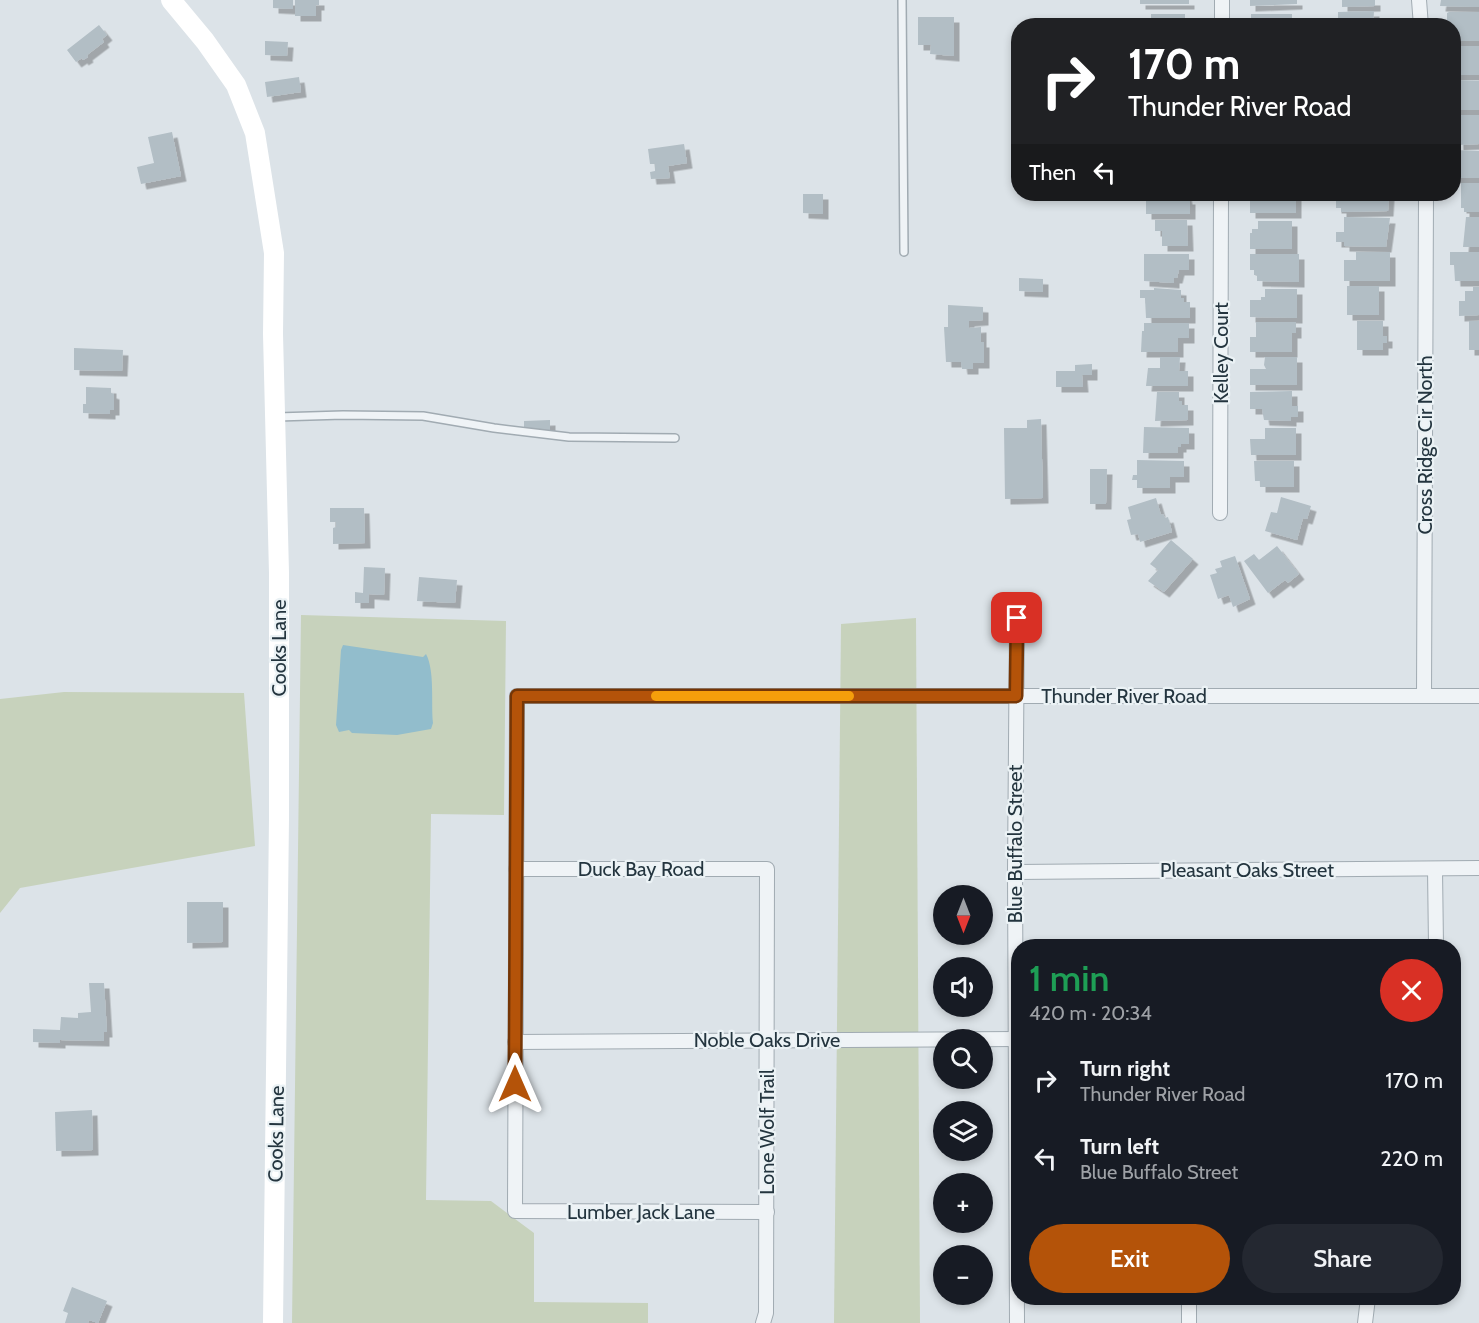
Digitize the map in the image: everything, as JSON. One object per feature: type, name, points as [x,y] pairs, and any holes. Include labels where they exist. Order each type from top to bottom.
[{"type":"street","name":"Cooks Lane","points":[[171,0],[206,40],[236,85],[255,133],[274,253],[279,573],[279,818],[273,1323]]},
{"type":"street","points":[[1222,0],[1222,18]]},
{"type":"street","points":[[1419,0],[1420,18]]},
{"type":"street","name":"Kelley Court","points":[[1220,513],[1221,201]]},
{"type":"street","name":"Cross Ridge Cir North","points":[[1424,696],[1426,201]]},
{"type":"street","name":"Blue Buffalo Street","points":[[1016,939],[1017,618]]},
{"type":"street","name":"Thunder River Road","points":[[516,869],[517,696],[1479,696]]},
{"type":"street","name":"Pleasant Oaks Street","points":[[1015,872],[1479,868]]},
{"type":"street","points":[[515,1042],[516,869]]},
{"type":"street","name":"Duck Bay Road","points":[[516,869],[767,869]]},
{"type":"street","name":"Lone Wolf Trail","points":[[763,1323],[766,1313],[767,1212],[767,869]]},
{"type":"street","points":[[1435,869],[1436,939]]},
{"type":"street","name":"Noble Oaks Drive","points":[[515,1042],[1011,1039]]},
{"type":"street","name":"Lumber Jack Lane","points":[[515,1042],[515,1211],[767,1212]]},
{"type":"street","name":"Blue Buffalo Street","points":[[1017,1305],[1017,1323]]},
{"type":"street","points":[[1189,1305],[1189,1323]]},
{"type":"street","points":[[1365,1323],[1367,1305]]},
{"type":"lane","points":[[902,0],[904,252]]},
{"type":"lane","points":[[275,417],[343,414],[423,416],[569,437],[675,438]]},
{"type":"green space","points":[[301,615],[506,621],[504,815],[431,814],[426,1200],[491,1201],[534,1233],[534,1302],[648,1303],[648,1323],[292,1323]]},
{"type":"green space","points":[[916,618],[920,1323],[834,1323],[841,624]]},
{"type":"green space","points":[[64,692],[244,693],[255,846],[20,888],[0,913],[0,699]]},
{"type":"water","points":[[343,645],[423,657],[426,654],[432,678],[433,723],[431,729],[397,735],[352,733],[349,730],[339,732],[336,725]]},
{"type":"building","points":[[273,0],[293,0],[293,9],[273,8]]},
{"type":"building","points":[[295,0],[319,0],[319,5],[316,5],[316,16],[295,16]]},
{"type":"building","points":[[1140,0],[1189,0],[1189,4],[1140,4]]},
{"type":"building","points":[[1250,0],[1297,0],[1297,4],[1250,6]]},
{"type":"building","points":[[1342,0],[1375,0],[1375,6],[1342,7]]},
{"type":"building","points":[[1441,0],[1479,0],[1479,7],[1440,6]]},
{"type":"building","points":[[1374,11],[1374,18],[1338,18],[1338,12]]},
{"type":"building","points":[[1479,12],[1479,41],[1461,41],[1461,18],[1447,18],[1447,13]]},
{"type":"building","points":[[1151,14],[1185,14],[1185,18],[1151,18]]},
{"type":"building","points":[[1251,14],[1292,14],[1292,18],[1251,18]]},
{"type":"building","points":[[918,17],[954,17],[954,56],[930,54],[931,45],[918,45]]},
{"type":"building","points":[[99,25],[107,35],[102,39],[104,42],[87,55],[88,57],[76,62],[67,50]]},
{"type":"building","points":[[265,41],[288,42],[287,56],[265,55]]},
{"type":"building","points":[[1461,46],[1479,46],[1479,75],[1461,75]]},
{"type":"building","points":[[299,77],[301,92],[267,97],[265,82]]},
{"type":"building","points":[[1461,80],[1479,81],[1479,110],[1461,110]]},
{"type":"building","points":[[1461,115],[1479,115],[1479,144],[1461,145]]},
{"type":"building","points":[[172,132],[181,176],[141,184],[137,167],[154,163],[148,137]]},
{"type":"building","points":[[684,144],[687,163],[668,166],[670,178],[651,179],[650,172],[655,171],[655,164],[650,164],[648,149]]},
{"type":"building","points":[[1461,150],[1479,151],[1479,178],[1461,178]]},
{"type":"building","points":[[1461,183],[1479,183],[1479,212],[1464,212],[1464,208],[1461,208]]},
{"type":"building","points":[[803,194],[823,194],[823,214],[803,213]]},
{"type":"building","points":[[1146,201],[1190,201],[1190,214],[1146,214]]},
{"type":"building","points":[[1250,201],[1296,201],[1296,213],[1250,213]]},
{"type":"building","points":[[1336,201],[1389,201],[1388,211],[1341,212],[1341,208],[1336,208]]},
{"type":"building","points":[[1344,217],[1390,218],[1386,247],[1344,246],[1344,242],[1336,242],[1336,232],[1344,232]]},
{"type":"building","points":[[1466,217],[1479,217],[1479,247],[1463,247]]},
{"type":"building","points":[[1155,220],[1187,220],[1188,246],[1162,246],[1162,231],[1155,231]]},
{"type":"building","points":[[1258,221],[1292,221],[1292,249],[1250,249],[1250,233],[1252,229],[1258,229]]},
{"type":"building","points":[[1356,252],[1390,252],[1390,281],[1344,281],[1344,260],[1356,260]]},
{"type":"building","points":[[1450,252],[1479,252],[1479,281],[1455,281],[1454,265],[1450,265]]},
{"type":"building","points":[[1144,254],[1189,254],[1189,270],[1179,270],[1174,283],[1144,281]]},
{"type":"building","points":[[1250,254],[1299,254],[1299,282],[1257,281],[1254,270],[1250,270]]},
{"type":"building","points":[[1019,278],[1043,279],[1043,292],[1019,291]]},
{"type":"building","points":[[1347,286],[1379,286],[1379,315],[1347,315]]},
{"type":"building","points":[[1473,287],[1479,287],[1479,315],[1459,316],[1459,301],[1465,301],[1465,291],[1473,291]]},
{"type":"building","points":[[1154,288],[1181,290],[1181,298],[1184,298],[1184,302],[1190,302],[1190,318],[1146,318],[1145,298],[1140,298],[1140,290],[1154,290]]},
{"type":"building","points":[[1265,289],[1297,289],[1297,318],[1250,317],[1250,300],[1261,300],[1261,297],[1265,297]]},
{"type":"building","points":[[948,305],[983,307],[983,320],[969,321],[969,328],[981,327],[981,342],[984,342],[984,363],[973,363],[973,369],[962,369],[961,362],[946,362],[944,327],[948,327]]},
{"type":"building","points":[[1357,321],[1383,321],[1383,336],[1387,336],[1387,343],[1383,343],[1383,350],[1357,350]]},
{"type":"building","points":[[1469,321],[1479,321],[1479,350],[1469,350]]},
{"type":"building","points":[[1256,322],[1296,322],[1296,333],[1292,333],[1292,352],[1250,352],[1250,337],[1256,337]]},
{"type":"building","points":[[1144,323],[1189,323],[1189,338],[1178,338],[1178,352],[1141,352]]},
{"type":"building","points":[[74,348],[123,350],[122,371],[74,370]]},
{"type":"building","points":[[1160,357],[1180,357],[1179,371],[1188,371],[1188,386],[1146,386],[1148,368],[1160,368]]},
{"type":"building","points":[[1265,357],[1297,357],[1297,385],[1250,385],[1250,369],[1266,369]]},
{"type":"building","points":[[1092,364],[1092,375],[1082,375],[1083,387],[1056,387],[1056,371],[1075,371],[1075,365]]},
{"type":"building","points":[[86,387],[111,388],[111,393],[114,394],[114,410],[110,410],[110,414],[83,413],[83,404],[86,404]]},
{"type":"building","points":[[1292,391],[1292,406],[1298,406],[1298,417],[1291,417],[1291,421],[1264,420],[1262,409],[1250,409],[1250,392]]},
{"type":"building","points":[[1157,392],[1179,392],[1179,401],[1182,401],[1182,405],[1188,405],[1188,420],[1155,421]]},
{"type":"building","points":[[1041,419],[1043,498],[1005,499],[1004,428],[1027,428],[1027,420]]},
{"type":"building","points":[[550,420],[550,430],[524,431],[524,421]]},
{"type":"building","points":[[1144,427],[1189,428],[1189,444],[1181,444],[1181,447],[1178,447],[1178,453],[1143,453]]},
{"type":"building","points":[[1265,428],[1296,428],[1296,455],[1251,455],[1250,439],[1265,439]]},
{"type":"building","points":[[1137,460],[1184,461],[1184,477],[1170,477],[1170,488],[1137,488],[1137,480],[1132,480],[1133,475],[1137,475]]},
{"type":"building","points":[[1254,461],[1294,461],[1294,487],[1260,487],[1260,481],[1255,481]]},
{"type":"building","points":[[1090,469],[1107,469],[1106,504],[1090,504]]},
{"type":"building","points":[[1281,497],[1311,506],[1307,519],[1303,518],[1297,540],[1265,531],[1271,512],[1277,513]]},
{"type":"building","points":[[1156,498],[1161,515],[1168,517],[1172,532],[1140,542],[1138,534],[1131,535],[1127,520],[1131,519],[1128,507]]},
{"type":"building","points":[[330,508],[364,508],[365,543],[333,544],[333,528],[336,527],[336,522],[330,522]]},
{"type":"building","points":[[1171,540],[1193,559],[1164,592],[1148,581],[1158,570],[1150,564]]},
{"type":"building","points":[[1277,546],[1299,574],[1288,583],[1285,580],[1268,593],[1244,561],[1254,554],[1259,560]]},
{"type":"building","points":[[1235,556],[1250,599],[1233,607],[1229,595],[1218,599],[1210,575],[1217,573],[1215,569],[1222,567],[1220,561]]},
{"type":"building","points":[[364,567],[385,568],[384,595],[369,594],[369,603],[355,603],[355,592],[363,593]]},
{"type":"building","points":[[419,577],[457,580],[455,603],[417,601]]},
{"type":"building","points":[[187,902],[223,902],[223,942],[187,943]]},
{"type":"building","points":[[89,983],[104,983],[107,1032],[104,1032],[104,1041],[33,1042],[33,1029],[60,1030],[61,1017],[78,1018],[78,1013],[91,1012]]},
{"type":"building","points":[[92,1110],[93,1150],[56,1151],[55,1112]]},
{"type":"building","points":[[72,1287],[107,1301],[98,1323],[89,1320],[88,1323],[65,1323],[68,1313],[63,1311]]},
{"type":"slow traffic","points":[[656,696],[849,696]]},
{"type":"route","points":[[515,1084],[517,696],[1016,696],[1017,618]]}]
